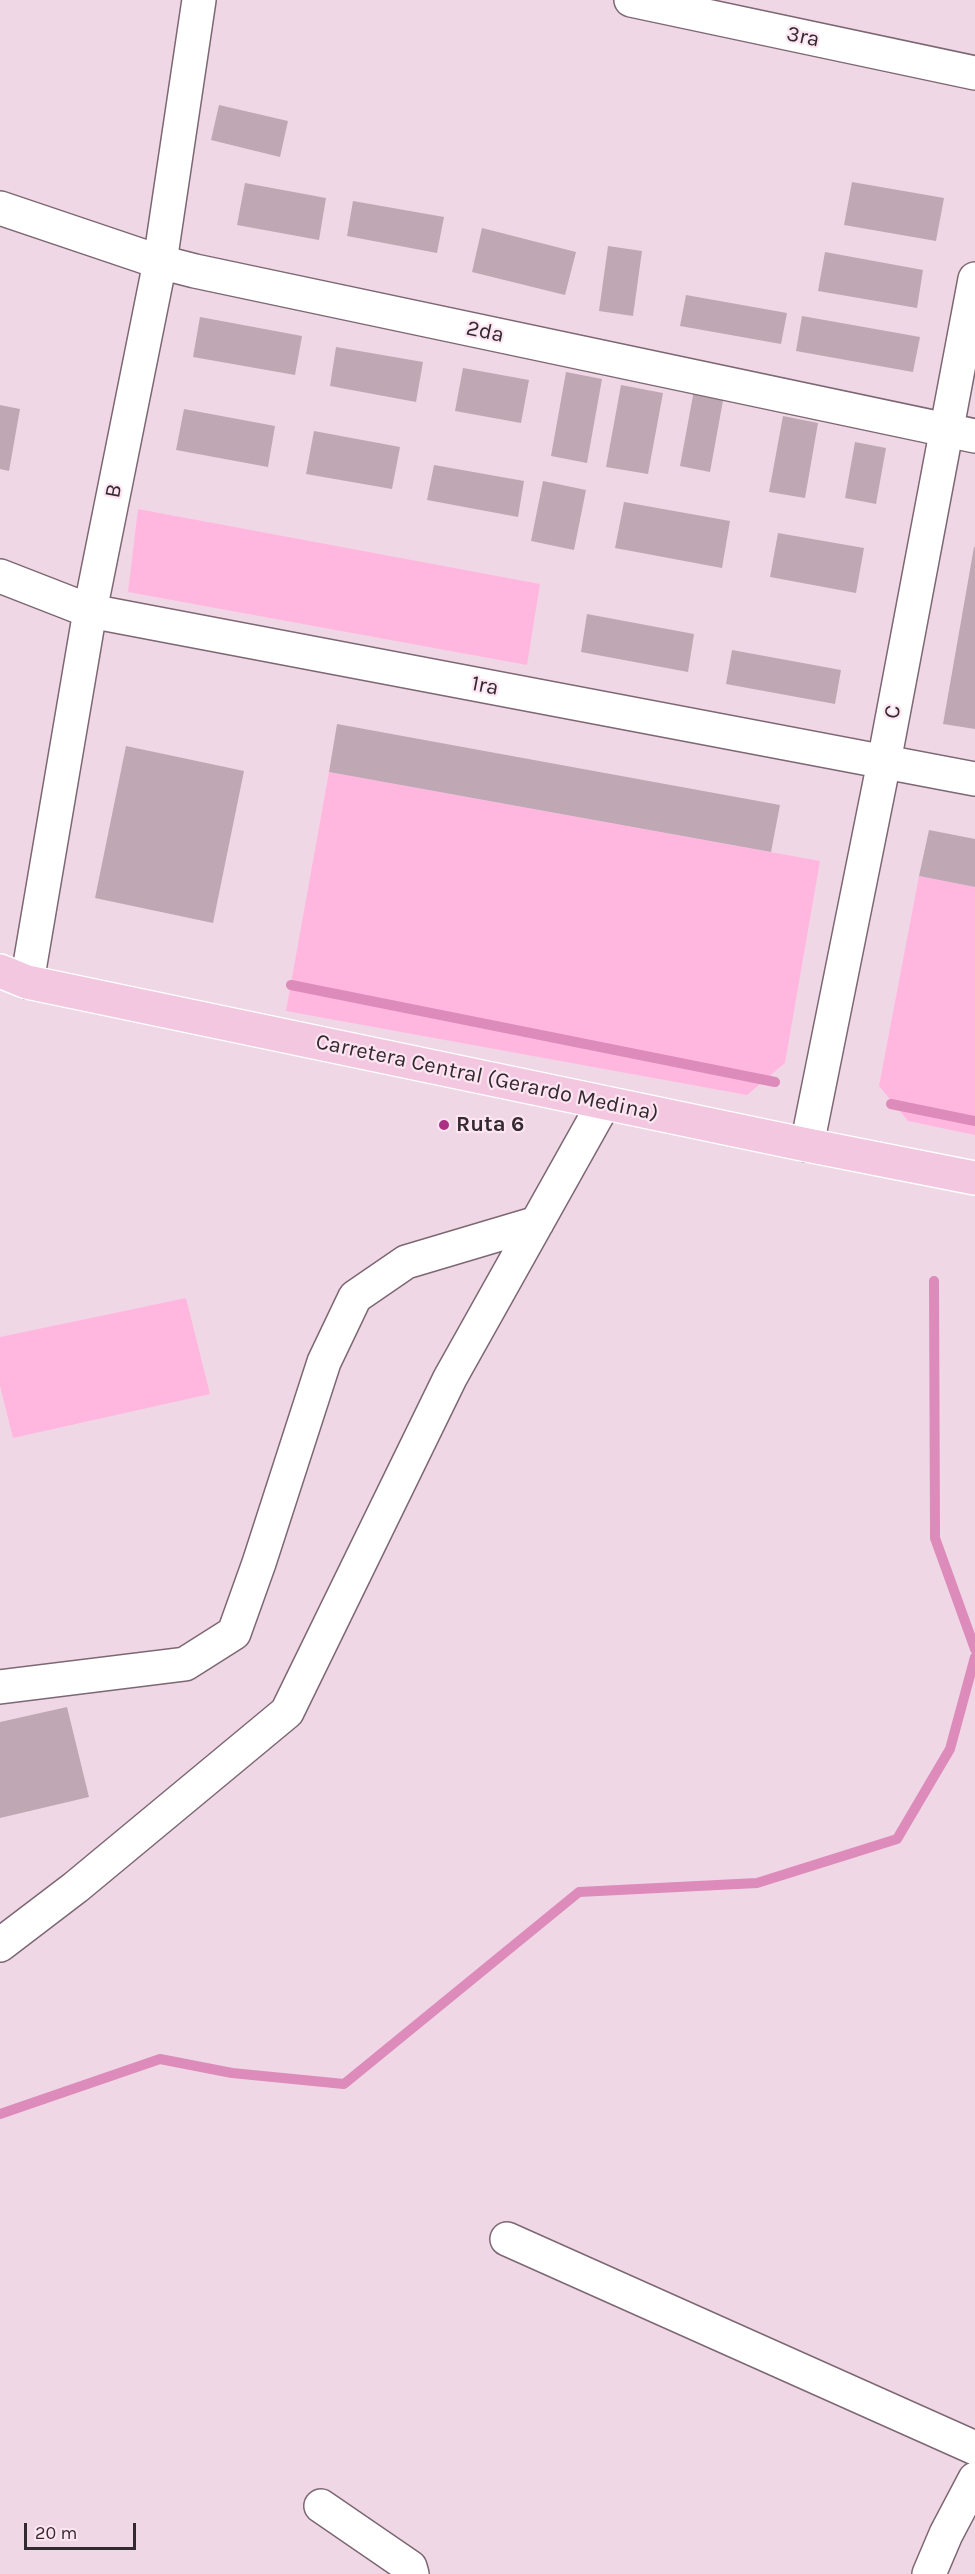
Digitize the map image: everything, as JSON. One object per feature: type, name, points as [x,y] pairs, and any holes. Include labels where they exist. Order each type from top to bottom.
[{"type":"main road","name":"Carretera Central (Gerardo Medina)","points":[[14,976],[604,1103],[975,1178]]},
{"type":"street","name":"B","points":[[14,976],[160,262],[199,0]]},
{"type":"street","name":"3ra","points":[[631,0],[975,73]]},
{"type":"street","name":"2da","points":[[0,208],[160,262],[961,433]]},
{"type":"street","name":"C","points":[[807,1145],[884,762],[961,433],[975,279]]},
{"type":"street","name":"1ra","points":[[0,576],[90,611],[975,779]]},
{"type":"street","points":[[0,1945],[76,1887],[287,1712],[450,1378],[604,1103]]},
{"type":"street","points":[[0,1687],[185,1664],[234,1633],[324,1362],[355,1297],[406,1262],[537,1223]]},
{"type":"street","points":[[507,2239],[975,2448]]},
{"type":"street","points":[[929,2574],[946,2534],[975,2479]]},
{"type":"street","points":[[321,2506],[410,2567],[412,2574]]},
{"type":"shaded area","points":[[138,509],[540,584],[527,665],[128,592]]},
{"type":"shaded area","points":[[329,772],[820,861],[785,1063],[747,1095],[286,1011]]},
{"type":"shaded area","points":[[919,876],[975,887],[975,1135],[908,1121],[879,1086]]},
{"type":"shaded area","points":[[186,1298],[210,1394],[13,1438],[0,1386],[0,1337]]},
{"type":"building","points":[[219,105],[288,121],[280,157],[211,140]]},
{"type":"building","points":[[852,182],[944,198],[936,241],[844,225]]},
{"type":"building","points":[[245,183],[326,198],[319,240],[237,225]]},
{"type":"building","points":[[353,201],[444,217],[437,253],[347,236]]},
{"type":"building","points":[[482,228],[576,252],[565,295],[472,272]]},
{"type":"building","points":[[608,246],[642,251],[633,316],[599,311]]},
{"type":"building","points":[[825,252],[923,270],[917,308],[818,291]]},
{"type":"building","points":[[686,295],[787,313],[781,344],[680,326]]},
{"type":"building","points":[[802,316],[920,337],[913,372],[796,351]]},
{"type":"building","points":[[200,317],[302,336],[295,375],[193,357]]},
{"type":"building","points":[[336,347],[423,362],[416,402],[330,386]]},
{"type":"building","points":[[463,368],[529,380],[521,423],[455,411]]},
{"type":"building","points":[[566,372],[602,379],[587,463],[551,456]]},
{"type":"building","points":[[621,385],[663,393],[648,474],[606,467]]},
{"type":"building","points":[[694,390],[724,395],[710,472],[680,466]]},
{"type":"building","points":[[0,405],[20,409],[9,471],[0,469]]},
{"type":"building","points":[[184,409],[275,426],[268,467],[176,450]]},
{"type":"building","points":[[783,416],[818,423],[805,498],[769,492]]},
{"type":"building","points":[[314,431],[400,447],[392,489],[306,474]]},
{"type":"building","points":[[855,442],[886,448],[876,504],[845,498]]},
{"type":"building","points":[[434,465],[524,481],[518,517],[427,500]]},
{"type":"building","points":[[543,481],[586,490],[574,550],[531,541]]},
{"type":"building","points":[[624,502],[730,521],[722,568],[615,548]]},
{"type":"building","points":[[778,533],[864,548],[856,593],[770,577]]},
{"type":"building","points":[[975,547],[975,729],[943,724]]},
{"type":"building","points":[[587,614],[694,634],[688,672],[581,652]]},
{"type":"building","points":[[732,650],[841,670],[835,704],[726,684]]},
{"type":"building","points":[[337,724],[780,805],[771,852],[329,772]]},
{"type":"building","points":[[126,746],[244,771],[213,923],[95,898]]},
{"type":"building","points":[[929,830],[975,839],[975,887],[919,876]]},
{"type":"building","points":[[67,1707],[89,1797],[0,1818],[0,1722]]},
{"type":"waterway","points":[[291,985],[775,1082]]},
{"type":"waterway","points":[[891,1104],[975,1121]]},
{"type":"waterway","points":[[934,1281],[935,1538],[975,1649]]},
{"type":"waterway","points":[[0,2114],[160,2059],[232,2073],[344,2084],[579,1892],[757,1883],[897,1839],[950,1749],[975,1657]]},
{"type":"place","name":"Ruta 6","points":[[444,1125]]}]
